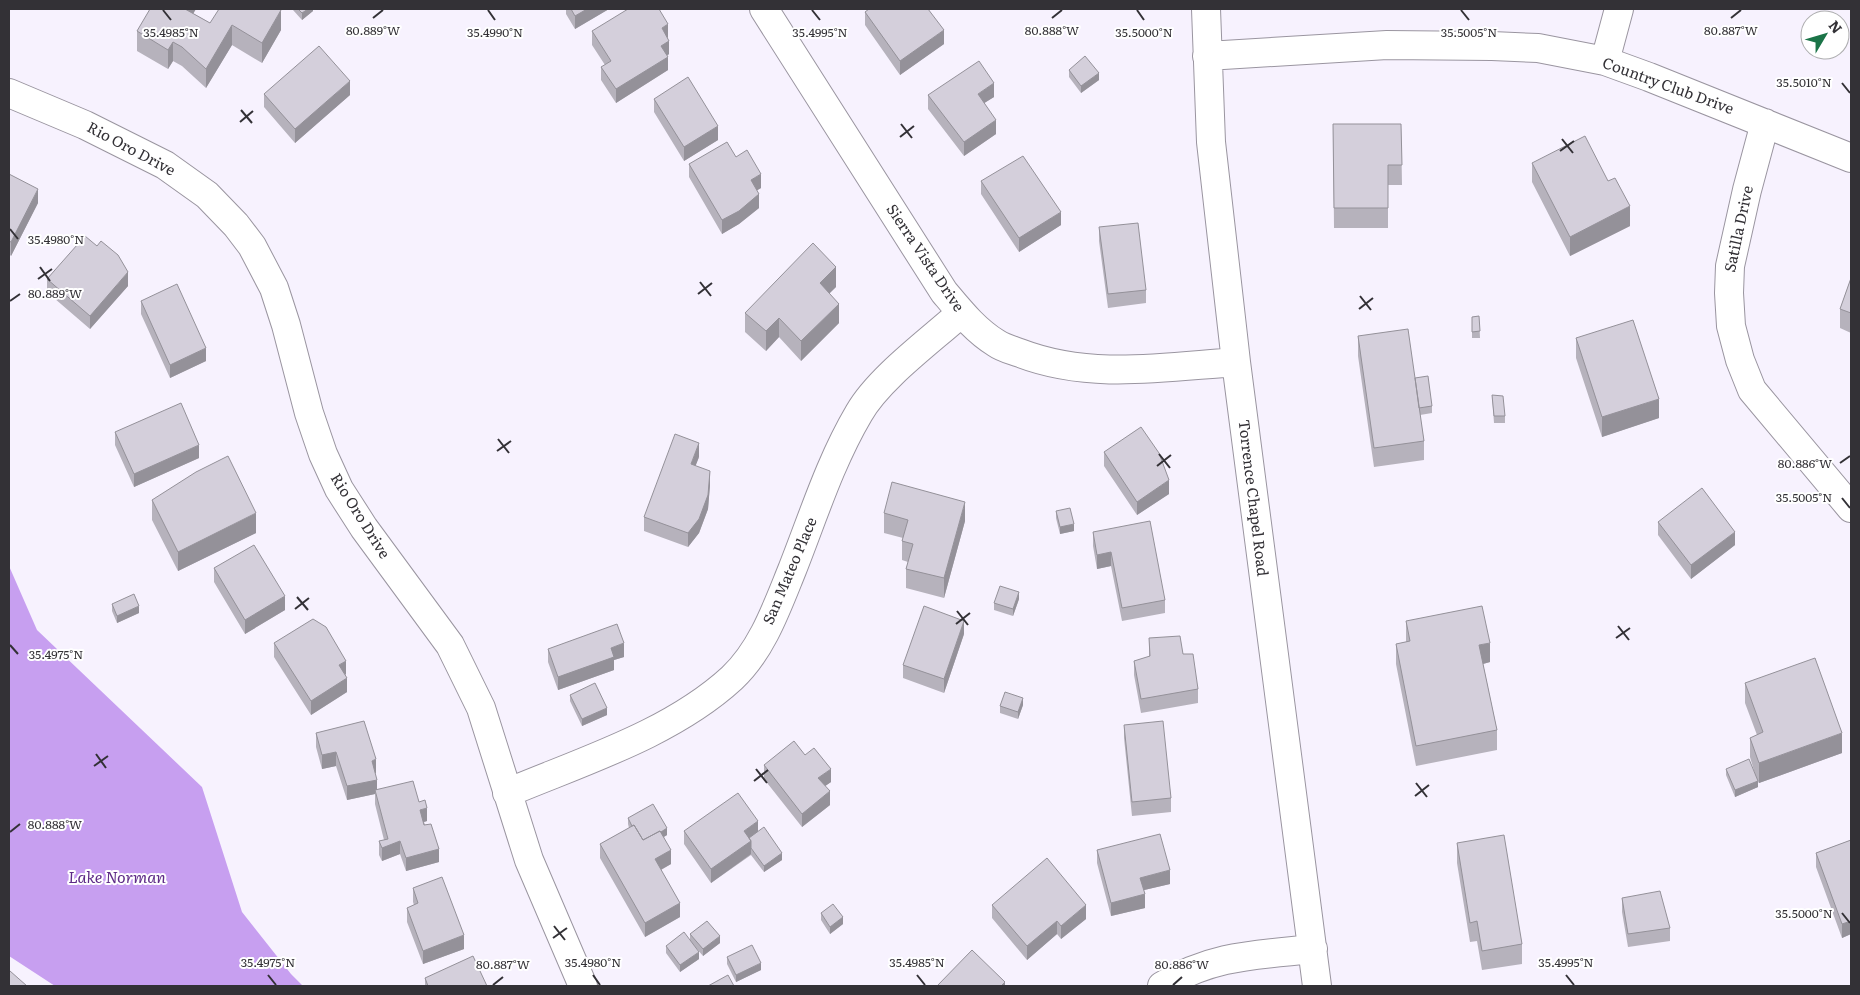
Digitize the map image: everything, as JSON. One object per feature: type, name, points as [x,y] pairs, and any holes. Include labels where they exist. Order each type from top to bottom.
[{"type":"street","name":"Sierra Vista Drive","points":[[764,9],[944,292],[980,333],[997,344],[1038,360],[1088,369],[1128,370],[1236,362]]},
{"type":"street","name":"Torrence Chapel Road","points":[[1206,9],[1211,142],[1246,452],[1317,986]]},
{"type":"street","points":[[1605,61],[1619,9]]},
{"type":"street","name":"Country Club Drive","points":[[1207,56],[1387,46],[1538,48],[1605,61],[1649,76],[1851,158]]},
{"type":"street","name":"Rio Oro Drive","points":[[9,93],[85,125],[165,165],[207,195],[236,225],[252,246],[274,288],[286,325],[309,413],[323,454],[340,489],[364,528],[450,645],[481,708],[529,860],[583,986]]},
{"type":"street","name":"Satilla Drive","points":[[1765,123],[1747,190],[1730,266],[1731,326],[1740,360],[1752,390],[1851,508]]},
{"type":"street","name":"San Mateo Place","points":[[508,793],[652,733],[700,704],[733,677],[754,652],[776,610],[839,450],[860,411],[885,380],[961,313]]},
{"type":"street","points":[[1162,986],[1181,974],[1230,958],[1313,948]]},
{"type":"water","name":"Lake Norman","points":[[9,566],[37,630],[202,787],[242,912],[291,974],[303,986],[55,986],[9,956]]},
{"type":"building","points":[[150,9],[185,9],[210,23],[219,9],[281,10],[262,43],[232,25],[206,69],[182,47],[173,42],[168,50],[137,31]]},
{"type":"building","points":[[298,9],[308,9],[302,13]]},
{"type":"building","points":[[571,9],[587,9],[575,16]]},
{"type":"building","points":[[628,9],[659,9],[668,24],[662,28],[669,41],[661,46],[668,57],[616,89],[601,67],[611,61],[592,31]]},
{"type":"building","points":[[869,9],[928,9],[944,30],[900,61],[865,12]]},
{"type":"building","points":[[319,46],[350,81],[295,129],[264,94]]},
{"type":"building","points":[[1085,56],[1099,73],[1081,86],[1069,70]]},
{"type":"building","points":[[979,61],[994,83],[978,94],[996,120],[964,142],[928,95]]},
{"type":"building","points":[[688,77],[718,126],[684,147],[654,99]]},
{"type":"building","points":[[1333,124],[1401,124],[1402,165],[1388,165],[1388,208],[1334,208]]},
{"type":"building","points":[[1585,136],[1608,181],[1615,178],[1630,206],[1570,237],[1532,163]]},
{"type":"building","points":[[727,142],[736,157],[747,150],[761,174],[751,180],[759,194],[739,211],[722,220],[689,164]]},
{"type":"building","points":[[1023,156],[1061,212],[1019,238],[981,181]]},
{"type":"building","points":[[9,174],[38,189],[11,242],[9,241]]},
{"type":"building","points":[[1138,223],[1146,290],[1108,294],[1099,227]]},
{"type":"building","points":[[85,236],[97,246],[101,241],[118,255],[128,272],[90,316],[47,279]]},
{"type":"building","points":[[813,243],[836,267],[820,283],[839,304],[801,341],[779,318],[766,331],[745,313]]},
{"type":"building","points":[[1851,278],[1851,313],[1840,309]]},
{"type":"building","points":[[177,284],[206,348],[170,365],[141,301]]},
{"type":"building","points":[[1479,316],[1480,331],[1472,332],[1472,317]]},
{"type":"building","points":[[1633,320],[1659,399],[1602,417],[1576,338]]},
{"type":"building","points":[[1408,329],[1424,441],[1374,448],[1358,336]]},
{"type":"building","points":[[1428,376],[1432,406],[1419,408],[1415,378]]},
{"type":"building","points":[[1492,395],[1503,396],[1505,416],[1494,416]]},
{"type":"building","points":[[181,403],[199,445],[134,474],[115,432]]},
{"type":"building","points":[[1141,427],[1159,453],[1169,480],[1137,502],[1104,452]]},
{"type":"building","points":[[675,434],[699,443],[691,464],[710,471],[708,495],[699,519],[688,533],[644,517]]},
{"type":"building","points":[[228,456],[256,513],[178,552],[152,500],[196,472]]},
{"type":"building","points":[[892,482],[965,502],[944,578],[906,569],[913,544],[902,541],[908,520],[884,513]]},
{"type":"building","points":[[1702,488],[1735,532],[1691,565],[1658,522]]},
{"type":"building","points":[[1070,508],[1074,524],[1060,527],[1056,511]]},
{"type":"building","points":[[1150,521],[1165,600],[1122,608],[1111,552],[1097,555],[1093,532]]},
{"type":"building","points":[[254,545],[285,596],[245,620],[214,568]]},
{"type":"building","points":[[1000,586],[1019,592],[1013,609],[994,603]]},
{"type":"building","points":[[134,594],[139,606],[117,616],[112,604]]},
{"type":"building","points":[[924,606],[964,621],[944,679],[903,665]]},
{"type":"building","points":[[1482,606],[1490,643],[1479,645],[1497,730],[1416,746],[1396,644],[1410,641],[1406,621]]},
{"type":"building","points":[[313,619],[326,627],[346,661],[339,665],[347,678],[311,701],[274,643]]},
{"type":"building","points":[[617,624],[624,643],[611,648],[614,657],[558,677],[548,649]]},
{"type":"building","points":[[1180,636],[1183,654],[1193,654],[1198,689],[1141,699],[1134,661],[1150,656],[1149,638]]},
{"type":"building","points":[[1815,658],[1842,733],[1759,763],[1750,738],[1763,732],[1745,683]]},
{"type":"building","points":[[595,683],[607,708],[582,719],[570,695]]},
{"type":"building","points":[[1005,692],[1023,698],[1018,712],[1000,706]]},
{"type":"building","points":[[364,721],[376,759],[372,761],[377,780],[347,786],[336,752],[322,755],[316,733]]},
{"type":"building","points":[[1163,721],[1171,798],[1132,802],[1124,725]]},
{"type":"building","points":[[794,741],[805,755],[814,748],[831,769],[818,778],[830,791],[802,814],[764,765]]},
{"type":"building","points":[[1749,759],[1758,781],[1735,790],[1726,769]]},
{"type":"building","points":[[413,781],[419,802],[425,800],[427,808],[420,810],[424,825],[431,824],[439,849],[406,858],[400,841],[382,848],[379,841],[388,839],[375,790]]},
{"type":"building","points":[[738,793],[758,821],[744,831],[751,841],[711,869],[684,831]]},
{"type":"building","points":[[653,804],[667,828],[643,840],[628,818]]},
{"type":"building","points":[[634,825],[643,840],[660,831],[671,850],[655,859],[680,903],[645,923],[600,844]]},
{"type":"building","points":[[764,827],[782,853],[764,866],[751,848],[749,838]]},
{"type":"building","points":[[1160,834],[1170,870],[1140,878],[1145,894],[1111,903],[1097,850]]},
{"type":"building","points":[[1504,835],[1522,944],[1482,951],[1477,921],[1470,923],[1457,843]]},
{"type":"building","points":[[1851,840],[1851,921],[1842,924],[1816,853]]},
{"type":"building","points":[[1047,858],[1086,905],[1061,926],[1057,921],[1027,946],[992,905]]},
{"type":"building","points":[[442,877],[464,935],[423,951],[407,908],[418,903],[413,888]]},
{"type":"building","points":[[1660,891],[1670,928],[1628,934],[1622,898]]},
{"type":"building","points":[[833,904],[843,917],[830,927],[821,913]]},
{"type":"building","points":[[707,921],[720,936],[703,949],[690,934]]},
{"type":"building","points":[[684,932],[699,952],[680,965],[666,946]]},
{"type":"building","points":[[752,945],[761,963],[736,975],[727,957]]},
{"type":"building","points":[[972,950],[1005,982],[1001,986],[937,986]]},
{"type":"building","points":[[473,956],[487,986],[428,986],[425,978]]},
{"type":"building","points":[[10,971],[27,986],[9,986]]},
{"type":"building","points":[[728,975],[734,986],[708,986]]}]
